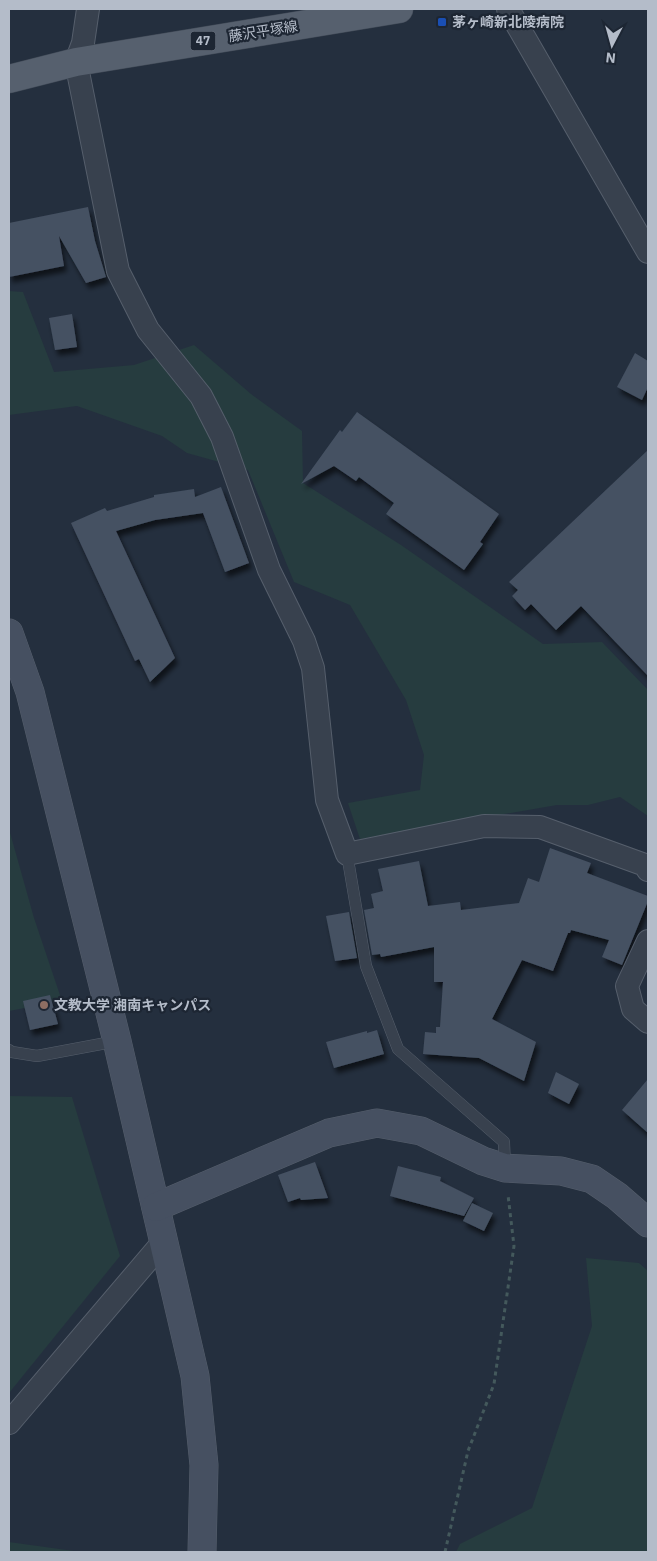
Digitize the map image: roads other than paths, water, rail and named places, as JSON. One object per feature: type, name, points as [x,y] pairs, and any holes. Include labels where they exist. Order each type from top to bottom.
[{"type":"main road","name":"藤沢平塚線","points":[[9,79],[76,62],[399,9]]},
{"type":"street","points":[[88,9],[83,43],[76,62],[118,272],[148,330],[201,396],[222,437],[269,570],[304,641],[313,668],[327,800],[347,854],[484,826],[540,827],[645,865],[648,870]]},
{"type":"street","points":[[508,9],[648,252]]},
{"type":"street","points":[[9,633],[30,692],[117,1040],[195,1376],[204,1465],[202,1552]]},
{"type":"street","points":[[648,941],[627,986],[633,1009],[648,1022]]},
{"type":"street","points":[[156,1207],[329,1132],[376,1123],[421,1131],[483,1161],[504,1168],[561,1171],[592,1179],[617,1196],[648,1222]]},
{"type":"street","points":[[9,1424],[164,1241]]},
{"type":"lane","points":[[347,854],[366,966],[398,1049],[504,1142],[504,1168]]},
{"type":"lane","points":[[9,1050],[37,1056],[117,1040]]},
{"type":"place","name":"茅ヶ崎新北陵病院","points":[[442,22]]},
{"type":"place","name":"文教大学 湘南キャンパス","points":[[44,1005]]}]
